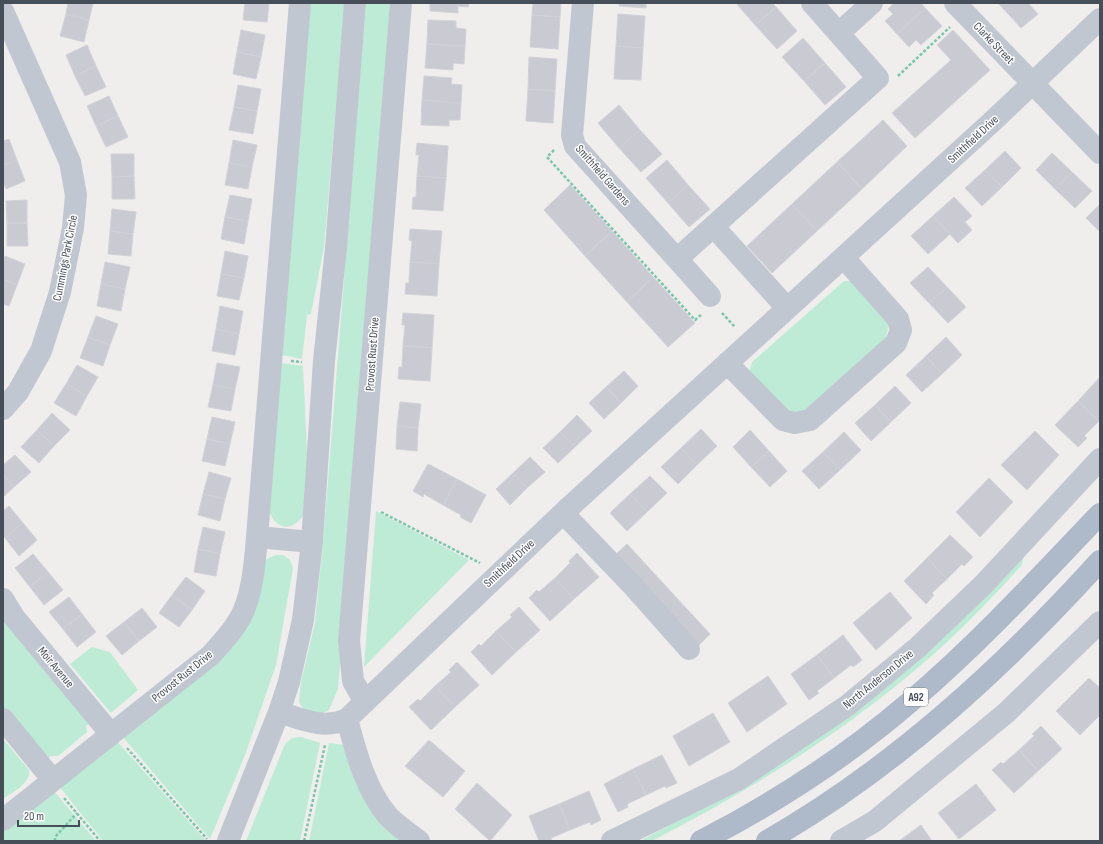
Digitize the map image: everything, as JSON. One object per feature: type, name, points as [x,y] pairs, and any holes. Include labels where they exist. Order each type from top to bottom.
[{"type":"main road","name":"A92","points":[[701,841],[728,827],[812,775],[909,702],[974,642],[1100,514]]},
{"type":"main road","name":"A92","points":[[767,841],[826,804],[872,772],[959,703],[1024,640],[1100,561]]},
{"type":"street","name":"Provost Rust Drive","points":[[52,779],[211,655],[227,636],[244,610],[253,574],[257,537],[300,3]]},
{"type":"street","points":[[228,841],[279,712],[289,682],[303,620],[312,542],[324,361],[336,241],[355,3]]},
{"type":"street","name":"Provost Rust Drive","points":[[365,702],[352,681],[349,641],[401,3]]},
{"type":"street","name":"Smithfield Gardens","points":[[583,3],[572,135],[575,146],[678,259],[712,300]]},
{"type":"street","points":[[678,259],[878,78],[812,3]]},
{"type":"street","points":[[839,33],[872,3]]},
{"type":"street","name":"Clarke Street","points":[[960,8],[1100,153]]},
{"type":"street","name":"Cummings Park Circle","points":[[3,11],[70,162],[76,195],[73,228],[60,292],[41,351],[18,392],[3,409]]},
{"type":"street","name":"Smithfield Drive","points":[[338,722],[365,702],[499,572],[727,362],[844,258],[1033,84],[1100,19]]},
{"type":"street","points":[[714,227],[787,308]]},
{"type":"street","points":[[727,362],[783,420],[795,423],[810,420],[896,343],[901,330],[898,319],[844,258]]},
{"type":"street","name":"North Anderson Drive","points":[[612,841],[739,778],[848,705],[917,648],[983,585],[1100,459]]},
{"type":"street","points":[[563,513],[634,587],[689,648]]},
{"type":"street","points":[[257,537],[312,542]]},
{"type":"street","name":"Moir Avenue","points":[[3,599],[14,617],[110,733]]},
{"type":"street","points":[[841,841],[875,821],[1006,714],[1100,622]]},
{"type":"street","points":[[279,712],[313,723],[338,722],[371,789],[388,816],[419,841]]},
{"type":"street","points":[[3,719],[52,779],[3,820]]},
{"type":"path","points":[[878,78],[893,81],[960,8]]},
{"type":"path","points":[[572,135],[547,157],[695,320],[712,300],[748,343]]},
{"type":"path","points":[[361,502],[499,572]]},
{"type":"path","points":[[304,841],[338,722]]},
{"type":"path","points":[[110,733],[118,739],[208,841]]},
{"type":"path","points":[[52,779],[56,788],[100,841]]},
{"type":"path","points":[[55,841],[54,837],[61,832],[77,813]]},
{"type":"green space","points":[[310,3],[345,3],[324,247],[311,314],[307,315],[302,359],[282,355]]},
{"type":"green space","points":[[366,3],[394,3],[338,689],[329,710],[317,716],[305,712],[299,702],[301,682],[315,623],[323,544]]},
{"type":"green space","points":[[844,281],[859,281],[890,319],[885,343],[816,406],[800,413],[782,408],[749,374],[752,362]]},
{"type":"green space","points":[[281,363],[303,366],[307,453],[303,516],[293,525],[289,526],[279,525],[275,522],[269,510]]},
{"type":"green space","points":[[376,511],[469,560],[364,667]]},
{"type":"green space","points":[[1025,553],[1021,566],[959,630],[920,666],[857,716],[757,783],[652,841],[640,841],[741,787]]},
{"type":"green space","points":[[275,555],[283,555],[290,560],[293,568],[276,665],[245,755],[210,839],[122,736],[224,654],[267,559]]},
{"type":"green space","points":[[3,614],[90,723],[86,726],[87,732],[58,756],[51,756],[47,759],[3,707]]},
{"type":"green space","points":[[92,647],[110,652],[138,690],[111,713],[70,664]]},
{"type":"green space","points":[[301,737],[320,743],[300,841],[246,841],[285,744],[292,738]]},
{"type":"green space","points":[[3,739],[29,770],[29,775],[24,783],[3,799]]},
{"type":"green space","points":[[116,740],[206,841],[103,841],[59,786]]},
{"type":"green space","points":[[329,743],[344,745],[403,841],[309,841]]},
{"type":"green space","points":[[53,790],[96,841],[3,841],[3,829]]},
{"type":"building","points":[[68,3],[93,3],[89,20],[66,14]]},
{"type":"building","points":[[245,3],[269,3],[267,22],[243,20]]},
{"type":"building","points":[[430,3],[469,3],[468,7],[458,6],[458,13],[430,11]]},
{"type":"building","points":[[533,3],[561,3],[560,17],[532,15]]},
{"type":"building","points":[[619,3],[646,3],[646,8],[619,6]]},
{"type":"building","points":[[736,3],[772,3],[776,7],[755,25]]},
{"type":"building","points":[[894,3],[921,3],[925,8],[897,34],[885,21],[893,14],[888,9]]},
{"type":"building","points":[[998,3],[1028,3],[1038,14],[1021,28]]},
{"type":"building","points":[[776,7],[797,31],[777,49],[755,25]]},
{"type":"building","points":[[925,8],[942,26],[921,45],[916,40],[909,47],[897,34]]},
{"type":"building","points":[[66,14],[89,20],[84,42],[60,36]]},
{"type":"building","points":[[618,14],[645,16],[643,48],[616,46]]},
{"type":"building","points":[[532,15],[560,17],[558,49],[530,47]]},
{"type":"building","points":[[428,20],[456,21],[456,28],[466,29],[465,46],[427,44]]},
{"type":"building","points":[[241,30],[265,35],[261,57],[237,52]]},
{"type":"building","points":[[953,30],[990,70],[915,138],[892,113],[951,60],[937,45]]},
{"type":"building","points":[[803,38],[825,63],[804,81],[782,57]]},
{"type":"building","points":[[427,44],[465,46],[464,64],[453,63],[453,70],[425,68]]},
{"type":"building","points":[[87,45],[96,66],[75,76],[66,55]]},
{"type":"building","points":[[616,46],[643,48],[641,80],[614,79]]},
{"type":"building","points":[[237,52],[261,57],[256,79],[233,74]]},
{"type":"building","points":[[529,57],[557,59],[555,91],[528,89]]},
{"type":"building","points":[[825,63],[846,87],[825,105],[804,81]]},
{"type":"building","points":[[96,66],[106,87],[85,96],[75,76]]},
{"type":"building","points":[[424,76],[452,78],[451,84],[462,85],[461,103],[422,100]]},
{"type":"building","points":[[238,85],[261,89],[257,111],[234,107]]},
{"type":"building","points":[[528,89],[555,91],[553,123],[526,121]]},
{"type":"building","points":[[109,96],[118,116],[96,126],[87,106]]},
{"type":"building","points":[[422,100],[461,103],[460,120],[449,120],[449,126],[421,125]]},
{"type":"building","points":[[619,105],[640,130],[619,148],[598,123]]},
{"type":"building","points":[[234,107],[257,111],[253,134],[229,130]]},
{"type":"building","points":[[118,116],[128,137],[106,147],[96,126]]},
{"type":"building","points":[[883,120],[907,146],[862,189],[837,162]]},
{"type":"building","points":[[640,130],[662,154],[641,172],[619,148]]},
{"type":"building","points":[[9,139],[17,160],[3,165],[3,141]]},
{"type":"building","points":[[233,140],[257,145],[252,167],[229,163]]},
{"type":"building","points":[[417,143],[448,146],[446,178],[417,176],[419,155],[416,155]]},
{"type":"building","points":[[1005,151],[1021,168],[1002,187],[985,170]]},
{"type":"building","points":[[1052,153],[1072,172],[1055,189],[1036,170]]},
{"type":"building","points":[[111,154],[134,154],[134,176],[112,177]]},
{"type":"building","points":[[17,160],[25,181],[6,189],[3,182],[3,165]]},
{"type":"building","points":[[667,160],[688,185],[668,203],[646,178]]},
{"type":"building","points":[[837,162],[862,189],[817,231],[792,204]]},
{"type":"building","points":[[229,163],[252,167],[248,189],[225,185]]},
{"type":"building","points":[[985,170],[1002,187],[982,206],[965,188]]},
{"type":"building","points":[[1072,172],[1092,191],[1075,208],[1055,189]]},
{"type":"building","points":[[134,176],[135,199],[112,199],[112,177]]},
{"type":"building","points":[[417,176],[446,178],[443,211],[412,209],[413,197],[416,197]]},
{"type":"building","points":[[570,185],[612,231],[585,256],[544,210]]},
{"type":"building","points":[[688,185],[710,209],[689,227],[668,203]]},
{"type":"building","points":[[230,195],[252,199],[248,221],[225,217]]},
{"type":"building","points":[[954,197],[972,216],[965,222],[972,230],[958,243],[933,216]]},
{"type":"building","points":[[27,200],[27,223],[7,223],[6,201]]},
{"type":"building","points":[[792,204],[817,231],[772,273],[747,246]]},
{"type":"building","points":[[1100,204],[1100,232],[1086,218]]},
{"type":"building","points":[[112,209],[136,212],[133,234],[110,231]]},
{"type":"building","points":[[933,216],[950,234],[928,254],[911,236]]},
{"type":"building","points":[[225,217],[248,221],[244,244],[221,239]]},
{"type":"building","points":[[7,223],[27,223],[28,246],[7,246]]},
{"type":"building","points":[[410,229],[442,231],[439,264],[410,262],[412,241],[409,240]]},
{"type":"building","points":[[110,231],[133,234],[131,256],[108,254]]},
{"type":"building","points":[[612,231],[653,277],[627,302],[585,256]]},
{"type":"building","points":[[225,251],[248,256],[244,278],[221,274]]},
{"type":"building","points":[[5,256],[25,264],[17,285],[3,279],[3,262]]},
{"type":"building","points":[[105,262],[130,267],[125,289],[101,284]]},
{"type":"building","points":[[410,262],[439,264],[437,296],[405,294],[406,283],[409,283]]},
{"type":"building","points":[[928,267],[947,287],[929,303],[910,283]]},
{"type":"building","points":[[221,274],[244,278],[239,300],[217,296]]},
{"type":"building","points":[[653,277],[695,323],[668,347],[627,302]]},
{"type":"building","points":[[3,279],[17,285],[9,306],[3,304]]},
{"type":"building","points":[[101,284],[125,289],[121,311],[97,306]]},
{"type":"building","points":[[947,287],[966,307],[948,323],[929,303]]},
{"type":"building","points":[[220,306],[243,311],[239,334],[216,329]]},
{"type":"building","points":[[403,313],[434,315],[432,348],[403,346],[405,325],[402,325]]},
{"type":"building","points":[[96,316],[118,324],[110,345],[88,337]]},
{"type":"building","points":[[216,329],[239,334],[235,355],[212,351]]},
{"type":"building","points":[[88,337],[110,345],[103,366],[80,358]]},
{"type":"building","points":[[946,337],[962,355],[942,374],[926,356]]},
{"type":"building","points":[[403,346],[432,348],[430,381],[398,379],[399,367],[402,367]]},
{"type":"building","points":[[926,356],[942,374],[922,392],[906,375]]},
{"type":"building","points":[[217,363],[240,367],[235,389],[213,385]]},
{"type":"building","points":[[77,365],[98,377],[87,396],[66,384]]},
{"type":"building","points":[[624,371],[638,386],[621,403],[606,387]]},
{"type":"building","points":[[1100,377],[1100,420],[1099,421],[1078,401]]},
{"type":"building","points":[[66,384],[87,396],[76,416],[54,403]]},
{"type":"building","points":[[213,385],[235,389],[231,411],[208,407]]},
{"type":"building","points":[[895,386],[911,403],[891,422],[875,405]]},
{"type":"building","points":[[606,387],[621,403],[604,419],[589,403]]},
{"type":"building","points":[[1078,401],[1099,421],[1084,436],[1087,438],[1078,447],[1055,425]]},
{"type":"building","points":[[400,402],[421,404],[418,428],[397,426]]},
{"type":"building","points":[[875,405],[891,422],[871,441],[855,423]]},
{"type":"building","points":[[52,413],[70,430],[54,446],[37,430]]},
{"type":"building","points":[[577,415],[592,431],[575,447],[560,432]]},
{"type":"building","points":[[212,417],[235,422],[230,444],[207,439]]},
{"type":"building","points":[[397,426],[418,428],[417,451],[396,449]]},
{"type":"building","points":[[701,429],[717,446],[697,465],[681,448]]},
{"type":"building","points":[[37,430],[54,446],[39,463],[21,447]]},
{"type":"building","points":[[750,430],[769,451],[751,467],[733,447]]},
{"type":"building","points":[[1035,431],[1059,455],[1027,490],[1001,465]]},
{"type":"building","points":[[560,432],[575,447],[558,463],[543,448]]},
{"type":"building","points":[[844,432],[861,450],[840,470],[823,452]]},
{"type":"building","points":[[207,439],[230,444],[225,466],[202,461]]},
{"type":"building","points":[[681,448],[697,465],[678,484],[661,467]]},
{"type":"building","points":[[769,451],[787,471],[770,487],[751,467]]},
{"type":"building","points":[[823,452],[840,470],[819,489],[802,471]]},
{"type":"building","points":[[15,455],[31,472],[14,487],[3,475],[3,465]]},
{"type":"building","points":[[530,457],[545,472],[527,488],[513,473]]},
{"type":"building","points":[[428,464],[457,479],[443,505],[424,494],[423,497],[413,491]]},
{"type":"building","points":[[209,472],[231,478],[225,499],[203,494]]},
{"type":"building","points":[[513,473],[527,488],[510,505],[496,489]]},
{"type":"building","points":[[3,475],[14,487],[3,497]]},
{"type":"building","points":[[650,476],[667,493],[647,512],[630,494]]},
{"type":"building","points":[[989,478],[1013,502],[980,537],[956,512]]},
{"type":"building","points":[[457,479],[486,495],[471,523],[460,517],[461,515],[443,505]]},
{"type":"building","points":[[203,494],[225,499],[220,521],[198,515]]},
{"type":"building","points":[[630,494],[647,512],[627,531],[610,513]]},
{"type":"building","points":[[9,506],[23,523],[5,538],[3,536],[3,511]]},
{"type":"building","points":[[23,523],[37,540],[19,556],[5,538]]},
{"type":"building","points":[[203,527],[225,532],[220,554],[198,549]]},
{"type":"building","points":[[950,535],[973,557],[964,566],[962,564],[947,579],[927,558]]},
{"type":"building","points":[[627,544],[710,634],[698,646],[615,555]]},
{"type":"building","points":[[198,549],[220,554],[216,576],[194,572]]},
{"type":"building","points":[[577,553],[599,577],[574,599],[555,578],[570,563],[569,561]]},
{"type":"building","points":[[33,554],[48,572],[30,587],[15,568]]},
{"type":"building","points":[[927,558],[947,579],[932,593],[934,595],[926,604],[904,581]]},
{"type":"building","points":[[48,572],[63,590],[44,605],[30,587]]},
{"type":"building","points":[[186,577],[205,591],[192,610],[172,595]]},
{"type":"building","points":[[555,578],[574,599],[550,621],[529,598],[537,590],[539,592]]},
{"type":"building","points":[[890,592],[912,618],[876,650],[853,623]]},
{"type":"building","points":[[172,595],[192,610],[179,627],[159,613]]},
{"type":"building","points":[[69,597],[82,614],[63,629],[49,612]]},
{"type":"building","points":[[519,607],[540,630],[516,652],[496,631],[512,617],[510,615]]},
{"type":"building","points":[[142,608],[157,627],[139,641],[124,622]]},
{"type":"building","points":[[82,614],[96,632],[77,647],[63,629]]},
{"type":"building","points":[[124,622],[139,641],[122,655],[106,636]]},
{"type":"building","points":[[496,631],[516,652],[492,675],[471,652],[479,644],[481,646]]},
{"type":"building","points":[[843,635],[862,660],[853,667],[851,665],[834,678],[817,655]]},
{"type":"building","points":[[817,655],[834,678],[817,691],[819,693],[809,700],[791,674]]},
{"type":"building","points":[[457,662],[479,685],[455,707],[435,686],[451,672],[449,670]]},
{"type":"building","points":[[768,676],[787,704],[747,732],[728,703]]},
{"type":"building","points":[[1089,678],[1100,688],[1100,715],[1080,735],[1056,711]]},
{"type":"building","points":[[435,686],[455,707],[431,730],[409,707],[418,699],[420,701]]},
{"type":"building","points":[[713,713],[730,742],[689,766],[673,736]]},
{"type":"building","points":[[1041,726],[1062,749],[1038,771],[1019,750],[1034,736],[1032,734]]},
{"type":"building","points":[[429,740],[465,771],[443,797],[405,766]]},
{"type":"building","points":[[1019,750],[1038,771],[1014,793],[992,770],[1001,762],[1003,764]]},
{"type":"building","points":[[662,755],[677,783],[666,788],[665,786],[646,795],[633,769]]},
{"type":"building","points":[[633,769],[646,795],[627,804],[628,807],[618,812],[604,784]]},
{"type":"building","points":[[477,783],[512,815],[490,841],[455,809]]},
{"type":"building","points":[[976,784],[996,810],[959,839],[938,813]]},
{"type":"building","points":[[589,791],[601,820],[591,825],[590,822],[570,830],[559,804]]},
{"type":"building","points":[[559,804],[570,830],[551,838],[552,841],[539,841],[529,816]]},
{"type":"building","points":[[921,825],[932,841],[899,841]]}]
